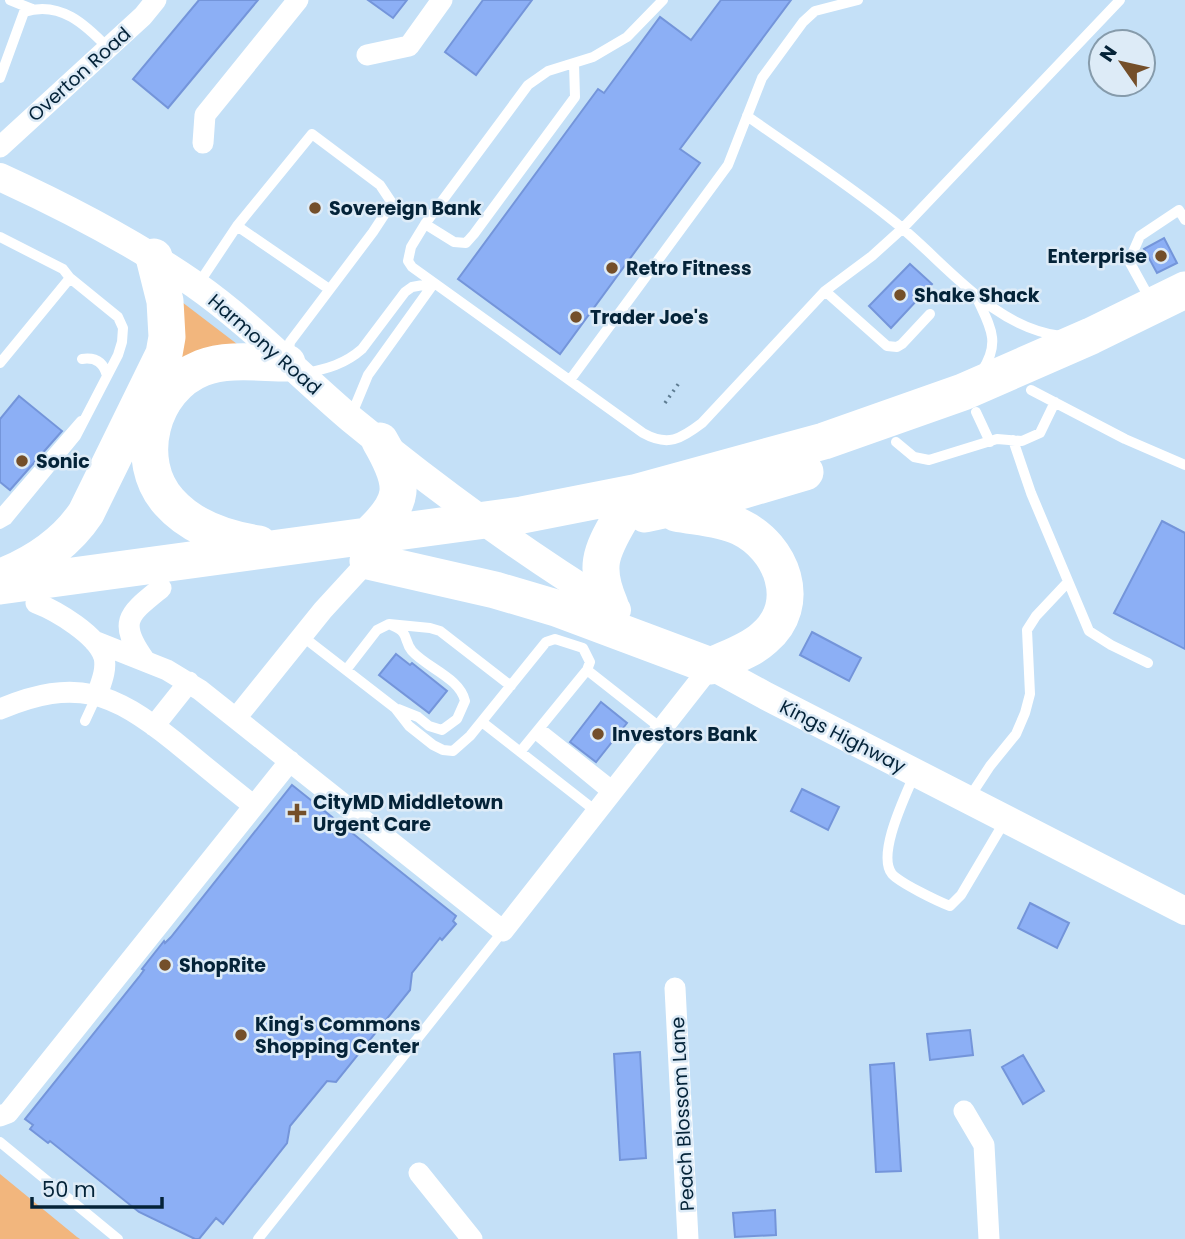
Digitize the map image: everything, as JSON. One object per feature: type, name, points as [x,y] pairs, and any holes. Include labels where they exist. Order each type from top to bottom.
[{"type":"highway","points":[[0,578],[46,555],[75,530],[158,369],[167,337],[165,301],[154,257]]},
{"type":"highway","points":[[497,530],[824,441],[976,415],[1091,336],[1175,304]]},
{"type":"highway","points":[[0,608],[161,588],[368,549],[497,530],[620,519],[768,483],[1043,396],[1175,304]]},
{"type":"highway","points":[[281,548],[220,536],[179,512],[161,491],[153,474],[150,438],[154,419],[162,402],[184,378],[202,368],[224,362],[293,369]]},
{"type":"highway","points":[[368,549],[392,512],[398,491],[395,467],[380,442]]},
{"type":"highway","points":[[0,586],[281,548],[368,549],[532,601],[711,666],[761,641],[775,627],[785,599],[785,584],[780,566],[772,553],[756,536],[738,526],[661,510]]},
{"type":"highway","points":[[610,605],[603,590],[600,563],[603,550],[620,519]]},
{"type":"street","name":"Overton Road","points":[[0,147],[144,16],[156,0]]},
{"type":"street","points":[[203,143],[205,115],[298,0]]},
{"type":"street","points":[[367,55],[409,46],[442,0]]},
{"type":"street","name":"Harmony Road","points":[[0,177],[51,200],[154,257],[197,286],[350,418],[497,530]]},
{"type":"street","name":"Kings Highway","points":[[497,530],[610,605],[711,666],[1185,911]]},
{"type":"street","points":[[236,718],[368,549]]},
{"type":"street","points":[[144,659],[129,635],[129,622],[136,610],[161,588]]},
{"type":"street","points":[[36,604],[67,619],[94,641],[144,659],[189,682],[503,931],[711,666]]},
{"type":"street","points":[[94,641],[104,660],[104,673],[97,695]]},
{"type":"street","points":[[154,726],[189,682]]},
{"type":"street","points":[[1,706],[52,694],[75,693],[97,695],[121,703],[254,806]]},
{"type":"street","points":[[0,1116],[8,1113],[290,761]]},
{"type":"street","name":"Peach Blossom Lane","points":[[675,988],[688,1239]]},
{"type":"street","points":[[964,1111],[984,1145],[989,1239]]},
{"type":"street","points":[[419,1173],[472,1239]]},
{"type":"lane","points":[[10,0],[32,9]]},
{"type":"lane","points":[[663,0],[627,37],[593,57],[548,71],[528,85],[425,224],[411,247],[408,261],[434,283],[652,438],[671,440],[681,439],[702,422],[825,291],[872,256],[903,228],[1120,0]]},
{"type":"lane","points":[[570,380],[728,165],[762,78],[810,13],[858,0]]},
{"type":"lane","points":[[0,78],[24,12],[32,9],[50,9],[75,17],[108,48]]},
{"type":"lane","points":[[425,224],[454,243],[466,243],[575,97],[575,63]]},
{"type":"lane","points":[[747,116],[903,228],[976,296],[1034,330],[1059,336],[1091,336]]},
{"type":"lane","points":[[197,286],[237,226],[312,134],[380,185],[392,203],[290,342],[293,369],[329,368],[354,356],[405,292],[412,287],[434,283]]},
{"type":"lane","points":[[1175,304],[1129,261],[1140,236],[1179,210],[1185,220]]},
{"type":"lane","points":[[237,226],[329,289]]},
{"type":"lane","points":[[0,237],[63,269],[70,278],[115,313],[121,323],[122,342],[76,436],[7,520],[0,524]]},
{"type":"lane","points":[[0,363],[70,278]]},
{"type":"lane","points":[[350,418],[368,375],[434,283]]},
{"type":"lane","points":[[825,291],[887,346],[902,344],[930,314]]},
{"type":"lane","points":[[976,296],[991,330],[993,349],[976,415],[997,439],[1023,441],[1040,433],[1043,396],[1125,439],[1185,465]]},
{"type":"lane","points":[[82,359],[99,361],[107,376]]},
{"type":"lane","points":[[0,514],[70,431],[87,415]]},
{"type":"lane","points":[[1013,440],[1031,493],[1089,631],[1147,663]]},
{"type":"lane","points":[[968,800],[990,766],[1016,734],[1025,713],[1030,694],[1027,630],[1036,616],[1068,582]]},
{"type":"lane","points":[[346,670],[377,630],[388,624],[435,629],[511,686]]},
{"type":"lane","points":[[388,624],[405,633],[412,651],[459,689],[465,701],[457,719],[442,730],[395,708]]},
{"type":"lane","points":[[302,636],[395,708],[409,726],[433,745],[453,751],[462,746],[550,639],[576,644],[583,648],[590,662],[587,670],[520,752]]},
{"type":"lane","points":[[587,670],[662,729]]},
{"type":"lane","points":[[85,721],[97,695]]},
{"type":"lane","points":[[482,722],[520,752],[607,798]]},
{"type":"lane","points":[[537,731],[607,798]]},
{"type":"lane","points":[[915,773],[893,826],[888,864],[891,873],[933,899],[950,906],[961,895],[1006,820]]},
{"type":"lane","points":[[258,1239],[503,931]]},
{"type":"lane","points":[[0,1142],[118,1239]]},
{"type":"path","points":[[666,402],[679,383]]},
{"type":"shaded area","points":[[178,299],[237,344],[161,375]]},
{"type":"shaded area","points":[[0,1174],[77,1237],[80,1239],[0,1239]]},
{"type":"building","points":[[199,0],[258,0],[168,108],[133,79]]},
{"type":"building","points":[[368,0],[407,0],[393,18]]},
{"type":"building","points":[[483,0],[532,0],[476,75],[445,52]]},
{"type":"building","points":[[721,0],[791,0],[680,149],[700,163],[560,354],[458,279],[598,89],[604,93],[660,17],[691,40]]},
{"type":"building","name":"Enterprise","points":[[1164,238],[1177,263],[1157,273],[1144,249]]},
{"type":"building","name":"Shake Shack","points":[[910,264],[932,284],[891,328],[869,306]]},
{"type":"building","points":[[19,396],[62,431],[10,490],[0,482],[0,419]]},
{"type":"building","points":[[1162,521],[1185,533],[1185,649],[1114,613]]},
{"type":"building","points":[[812,632],[861,658],[849,681],[800,655]]},
{"type":"building","points":[[396,654],[410,665],[412,663],[447,691],[429,713],[379,675]]},
{"type":"building","name":"Investors Bank","points":[[601,702],[627,723],[596,762],[570,742]]},
{"type":"building","name":"King's Commons Shopping Center","points":[[292,785],[456,916],[453,921],[456,924],[442,940],[440,938],[412,973],[410,990],[336,1082],[327,1081],[290,1126],[287,1143],[223,1224],[216,1218],[199,1239],[195,1239],[139,1212],[50,1141],[48,1143],[30,1129],[33,1125],[25,1119],[139,977],[164,941],[165,943],[171,937]]},
{"type":"building","points":[[802,789],[839,807],[828,830],[791,811]]},
{"type":"building","points":[[1030,903],[1069,923],[1057,948],[1018,928]]},
{"type":"building","points":[[970,1030],[973,1055],[930,1060],[927,1034]]},
{"type":"building","points":[[640,1052],[646,1158],[620,1160],[614,1054]]},
{"type":"building","points":[[1023,1055],[1044,1091],[1023,1104],[1002,1067]]},
{"type":"building","points":[[894,1063],[901,1171],[876,1172],[870,1065]]},
{"type":"building","points":[[775,1210],[776,1235],[735,1237],[733,1213]]},
{"type":"place","name":"Sovereign Bank","points":[[315,208]]},
{"type":"place","name":"Enterprise","points":[[1161,256]]},
{"type":"place","name":"Retro Fitness","points":[[612,268]]},
{"type":"place","name":"Shake Shack","points":[[900,295]]},
{"type":"place","name":"Trader Joe's","points":[[576,317]]},
{"type":"place","name":"Sonic","points":[[22,461]]},
{"type":"place","name":"Investors Bank","points":[[598,734]]},
{"type":"place","name":"CityMD Middletown Urgent Care","points":[[297,813]]},
{"type":"place","name":"ShopRite","points":[[165,965]]},
{"type":"place","name":"King's Commons Shopping Center","points":[[241,1035]]}]
